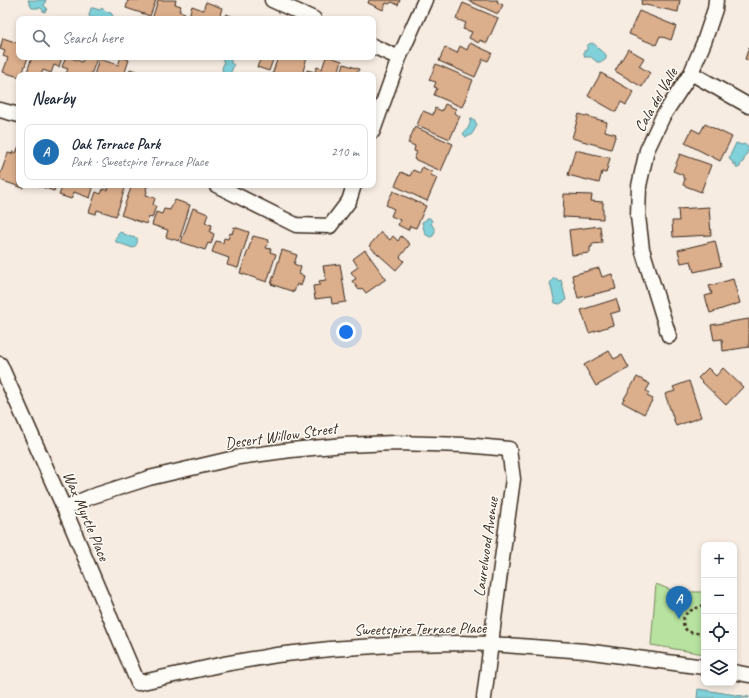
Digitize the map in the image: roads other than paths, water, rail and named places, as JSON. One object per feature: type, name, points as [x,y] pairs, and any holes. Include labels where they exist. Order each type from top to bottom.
[{"type":"street","points":[[272,0],[307,16]]},
{"type":"street","points":[[376,123],[399,58],[425,0]]},
{"type":"street","name":"Cala del Valle","points":[[668,336],[642,249],[638,216],[639,186],[646,150],[663,116],[692,73],[715,9],[716,0]]},
{"type":"street","points":[[376,47],[399,58]]},
{"type":"street","points":[[692,73],[749,106]]},
{"type":"street","points":[[1,110],[16,114]]},
{"type":"street","points":[[222,188],[296,225],[330,226],[349,201],[353,188]]},
{"type":"street","name":"Wax Myrtle Place","points":[[0,364],[64,508],[138,683]]},
{"type":"street","name":"Desert Willow Street","points":[[64,508],[90,497],[149,478],[239,457],[291,450],[344,445],[395,443],[464,445],[509,449]]},
{"type":"street","name":"Laurelwood Avenue","points":[[484,698],[513,479],[509,449]]},
{"type":"street","name":"Sweetspire Terrace Place","points":[[138,683],[224,664],[277,655],[330,649],[406,644],[491,644],[585,651],[701,667]]},
{"type":"street","points":[[737,673],[749,675]]},
{"type":"water","points":[[28,0],[46,0],[44,6],[47,8],[46,11],[44,12],[41,8],[32,8]]},
{"type":"water","points":[[91,8],[100,10],[102,8],[111,13],[113,16],[89,16]]},
{"type":"water","points":[[592,43],[606,55],[606,59],[602,62],[597,62],[591,57],[585,57],[584,51],[587,50],[587,46],[589,44]]},
{"type":"water","points":[[223,60],[231,60],[231,63],[234,65],[231,72],[223,72],[222,68],[224,63]]},
{"type":"water","points":[[471,119],[474,119],[477,125],[472,134],[466,137],[463,134],[469,127]]},
{"type":"water","points":[[736,143],[742,145],[744,144],[749,148],[743,162],[738,168],[736,168],[736,164],[733,164],[729,158]]},
{"type":"water","points":[[427,218],[430,218],[432,221],[431,223],[435,231],[433,236],[430,237],[425,234],[422,222]]},
{"type":"water","points":[[120,232],[137,238],[137,243],[133,248],[116,242],[115,238]]},
{"type":"water","points":[[554,278],[559,281],[561,280],[566,300],[560,304],[555,303],[550,283]]},
{"type":"water","points":[[698,689],[749,697],[749,698],[697,698]]},
{"type":"place","name":"Oak Terrace Park","points":[[679,619]]}]
